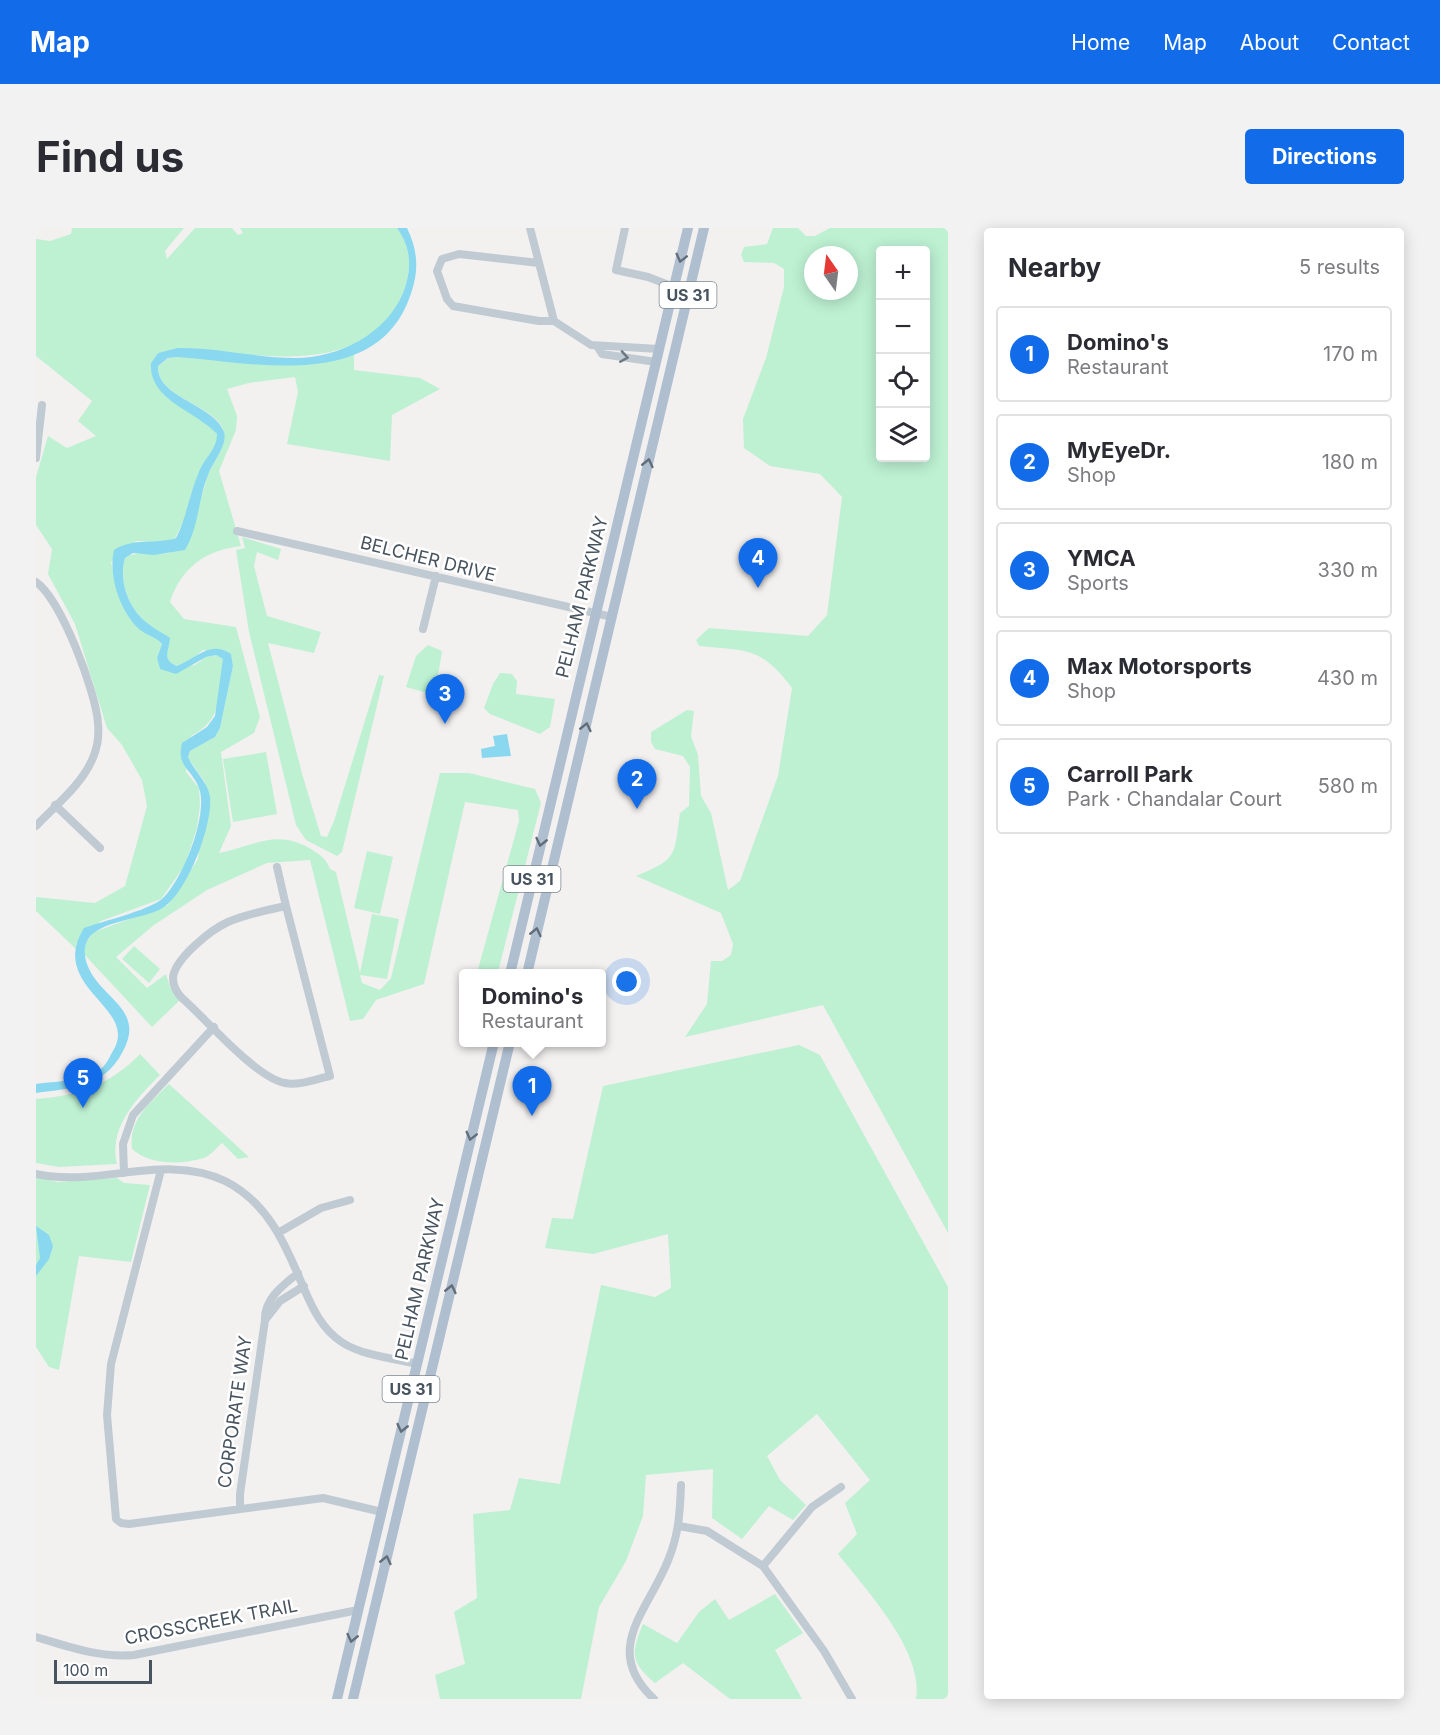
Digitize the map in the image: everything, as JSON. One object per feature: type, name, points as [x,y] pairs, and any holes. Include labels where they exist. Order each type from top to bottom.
[{"type":"main road","name":"PELHAM PARKWAY","points":[[511,969],[688,228]]},
{"type":"main road","name":"PELHAM PARKWAY","points":[[528,969],[704,228]]},
{"type":"main road","points":[[659,350],[674,352]]},
{"type":"main road","points":[[619,516],[635,520]]},
{"type":"main road","points":[[608,562],[624,566]]},
{"type":"main road","points":[[588,648],[603,653]]},
{"type":"main road","points":[[555,785],[572,783]]},
{"type":"main road","name":"PELHAM PARKWAY","points":[[337,1699],[493,1047]]},
{"type":"main road","name":"PELHAM PARKWAY","points":[[353,1699],[509,1047]]},
{"type":"main road","points":[[485,1079],[500,1083]]},
{"type":"main road","points":[[464,1166],[480,1168]]},
{"type":"main road","points":[[426,1325],[442,1327]]},
{"type":"main road","points":[[417,1364],[433,1367]]},
{"type":"main road","points":[[379,1523],[394,1529]]},
{"type":"main road","points":[[358,1610],[375,1610]]},
{"type":"street","points":[[530,228],[554,321]]},
{"type":"street","points":[[625,228],[616,270],[648,277],[674,287]]},
{"type":"street","points":[[538,262],[459,254],[442,259],[437,271],[447,299],[453,306],[539,321],[554,321],[597,346],[659,350]]},
{"type":"street","points":[[597,346],[602,354],[656,362]]},
{"type":"street","points":[[36,458],[42,405]]},
{"type":"street","name":"BELCHER DRIVE","points":[[237,531],[436,576],[576,611],[612,617]]},
{"type":"street","points":[[423,629],[436,576]]},
{"type":"street","points":[[36,582],[49,593],[66,623],[98,722],[97,748],[90,765],[36,826]]},
{"type":"street","points":[[55,805],[100,848]]},
{"type":"street","points":[[277,867],[330,1076],[291,1084],[275,1080],[251,1063],[178,993],[173,977],[176,968],[199,942],[219,926],[244,916],[286,906]]},
{"type":"street","points":[[124,1173],[123,1144],[133,1115],[214,1027]]},
{"type":"street","points":[[161,1170],[111,1364],[107,1416],[115,1515],[118,1522],[129,1524],[323,1498],[382,1512]]},
{"type":"street","points":[[36,1174],[66,1178],[161,1170],[192,1171],[232,1185],[255,1202],[278,1233],[324,1326],[344,1344],[417,1364]]},
{"type":"street","points":[[278,1233],[321,1208],[350,1200]]},
{"type":"street","name":"CORPORATE WAY","points":[[240,1508],[240,1494],[266,1308],[271,1298],[298,1273]]},
{"type":"street","name":"CORPORATE WAY","points":[[265,1320],[280,1301],[304,1286]]},
{"type":"street","points":[[654,1699],[634,1674],[629,1644],[636,1624],[668,1561],[679,1526],[681,1485]]},
{"type":"street","points":[[764,1566],[812,1507],[841,1487]]},
{"type":"street","points":[[679,1526],[707,1531],[764,1566],[824,1652],[852,1699]]},
{"type":"street","name":"CROSSCREEK TRAIL","points":[[36,1637],[84,1652],[107,1656],[134,1655],[358,1610]]},
{"type":"green space","points":[[72,228],[184,228],[165,251],[167,259],[195,228],[232,228],[238,235],[243,233],[240,228],[397,228],[406,244],[409,260],[408,276],[403,293],[386,321],[363,340],[335,351],[304,356],[238,354],[177,348],[158,353],[151,363],[166,397],[210,426],[217,434],[217,442],[191,494],[186,516],[175,538],[164,542],[136,541],[111,562],[113,571],[127,614],[142,630],[162,644],[157,658],[160,669],[195,665],[206,657],[216,655],[223,659],[223,665],[214,715],[191,736],[186,772],[199,788],[200,805],[197,828],[185,865],[161,899],[101,921],[76,944],[76,949],[36,911],[36,897],[95,903],[125,886],[147,806],[142,780],[122,745],[107,728],[75,624],[48,574],[52,549],[36,525],[36,477],[48,436],[67,448],[96,436],[78,421],[92,401],[36,356],[36,239],[50,241],[71,234]]},
{"type":"green space","points":[[773,228],[798,228],[806,236],[815,236],[830,228],[948,228],[948,1233],[823,1005],[685,1037],[707,1004],[711,961],[722,961],[731,955],[733,944],[721,913],[636,876],[660,865],[672,854],[680,813],[689,806],[690,767],[683,756],[655,749],[651,742],[651,732],[687,710],[694,711],[691,736],[698,755],[701,796],[711,813],[728,890],[740,881],[778,776],[792,688],[771,664],[752,653],[699,646],[696,640],[709,628],[808,636],[827,615],[842,497],[820,474],[770,466],[744,448],[743,419],[766,358],[784,287],[784,269],[774,263],[744,262],[741,255],[744,247],[767,244]]},
{"type":"green space","points":[[354,354],[354,370],[420,378],[440,389],[392,415],[390,461],[287,444],[298,392],[295,377],[249,383],[227,389],[237,416],[236,430],[219,471],[241,546],[216,552],[196,563],[181,579],[170,602],[184,619],[236,627],[260,717],[254,733],[221,752],[231,826],[219,853],[276,839],[298,843],[322,857],[330,869],[336,872],[360,973],[372,914],[399,919],[387,979],[360,975],[362,983],[380,990],[391,978],[440,773],[469,773],[535,789],[541,803],[499,969],[478,969],[519,821],[518,810],[465,802],[424,984],[376,1000],[363,1019],[350,1021],[310,860],[267,863],[207,890],[154,925],[116,957],[147,988],[166,974],[170,987],[180,1000],[152,1027],[83,953],[87,940],[94,932],[168,905],[198,859],[205,782],[188,758],[190,751],[215,737],[220,728],[233,666],[231,654],[203,650],[190,661],[177,666],[169,662],[166,655],[169,643],[142,619],[131,603],[124,585],[125,558],[141,553],[170,553],[200,500],[208,474],[224,441],[221,426],[214,417],[168,387],[160,378],[158,366],[169,358],[177,357],[336,360]]},
{"type":"green space","points":[[242,537],[281,549],[278,560],[257,552],[254,566],[267,616],[321,632],[314,653],[268,643],[321,836],[327,837],[334,821],[379,675],[384,676],[342,852],[337,856],[306,840],[296,825],[249,632],[236,550],[245,548]]},
{"type":"green space","points":[[428,645],[442,651],[435,695],[406,687],[416,656]]},
{"type":"green space","points":[[500,673],[512,674],[517,681],[516,694],[555,699],[550,727],[540,734],[490,714],[484,708]]},
{"type":"green space","points":[[266,752],[277,814],[233,822],[223,759]]},
{"type":"green space","points":[[367,851],[393,857],[380,914],[354,908]]},
{"type":"green space","points":[[134,946],[160,969],[149,983],[122,959]]},
{"type":"green space","points":[[799,1045],[820,1055],[948,1287],[948,1699],[916,1699],[916,1680],[911,1661],[902,1642],[877,1603],[838,1554],[857,1534],[845,1503],[870,1480],[817,1414],[767,1456],[780,1480],[806,1505],[793,1520],[769,1506],[742,1539],[712,1518],[713,1469],[646,1475],[643,1516],[626,1561],[599,1607],[581,1699],[440,1699],[435,1675],[465,1664],[454,1612],[477,1598],[473,1514],[510,1510],[519,1478],[560,1484],[601,1285],[655,1297],[671,1288],[668,1234],[593,1254],[545,1248],[552,1218],[573,1219],[603,1086]]},
{"type":"green space","points":[[140,1054],[160,1075],[126,1115],[117,1138],[115,1151],[117,1164],[59,1167],[36,1163],[36,1099],[66,1095],[93,1087],[117,1073]]},
{"type":"green space","points":[[169,1084],[249,1157],[238,1159],[222,1143],[204,1158],[185,1162],[156,1161],[132,1149],[133,1129],[137,1121],[148,1105]]},
{"type":"green space","points":[[36,1177],[57,1182],[117,1178],[124,1183],[150,1185],[131,1262],[79,1256],[59,1370],[49,1367],[36,1347]]},
{"type":"green space","points":[[775,1594],[803,1633],[775,1650],[802,1699],[730,1699],[683,1663],[655,1683],[637,1663],[636,1642],[643,1624],[677,1643],[699,1612],[715,1599],[729,1620]]},
{"type":"water","points":[[397,228],[407,228],[411,237],[416,255],[415,280],[409,299],[392,328],[368,348],[340,360],[308,365],[240,363],[177,357],[168,358],[158,366],[160,377],[166,386],[209,414],[218,422],[225,437],[208,475],[193,532],[185,550],[154,555],[133,553],[125,558],[124,586],[136,612],[152,627],[170,638],[167,658],[172,663],[177,666],[210,650],[223,650],[231,654],[233,666],[220,728],[215,737],[190,751],[188,757],[209,792],[210,809],[196,859],[179,891],[169,903],[151,913],[102,928],[88,939],[85,947],[86,961],[92,974],[118,1004],[129,1025],[128,1037],[122,1053],[114,1065],[96,1080],[74,1087],[36,1093],[36,1084],[71,1080],[97,1072],[113,1051],[118,1036],[115,1022],[84,982],[77,966],[76,949],[84,928],[136,912],[162,899],[178,878],[185,863],[192,847],[200,814],[199,788],[183,763],[182,743],[207,727],[215,716],[223,659],[216,655],[206,657],[176,674],[160,669],[157,658],[162,644],[132,622],[121,603],[114,582],[114,550],[137,542],[176,538],[199,472],[216,440],[217,434],[208,426],[165,396],[152,376],[151,363],[158,353],[177,348],[295,358],[328,354],[359,341],[385,320],[403,293],[408,276],[409,260],[406,244]]},
{"type":"water","points":[[507,734],[511,756],[482,758],[481,749],[495,746],[493,736]]},
{"type":"water","points":[[36,1226],[49,1235],[53,1246],[49,1259],[36,1276],[36,1265],[40,1258]]},
{"type":"place","name":"Max Motorsports","points":[[758,588]]},
{"type":"place","name":"YMCA","points":[[445,724]]},
{"type":"place","name":"MyEyeDr.","points":[[637,809]]},
{"type":"place","name":"Carroll Park","points":[[83,1108]]},
{"type":"place","name":"Domino's","points":[[532,1116]]}]
